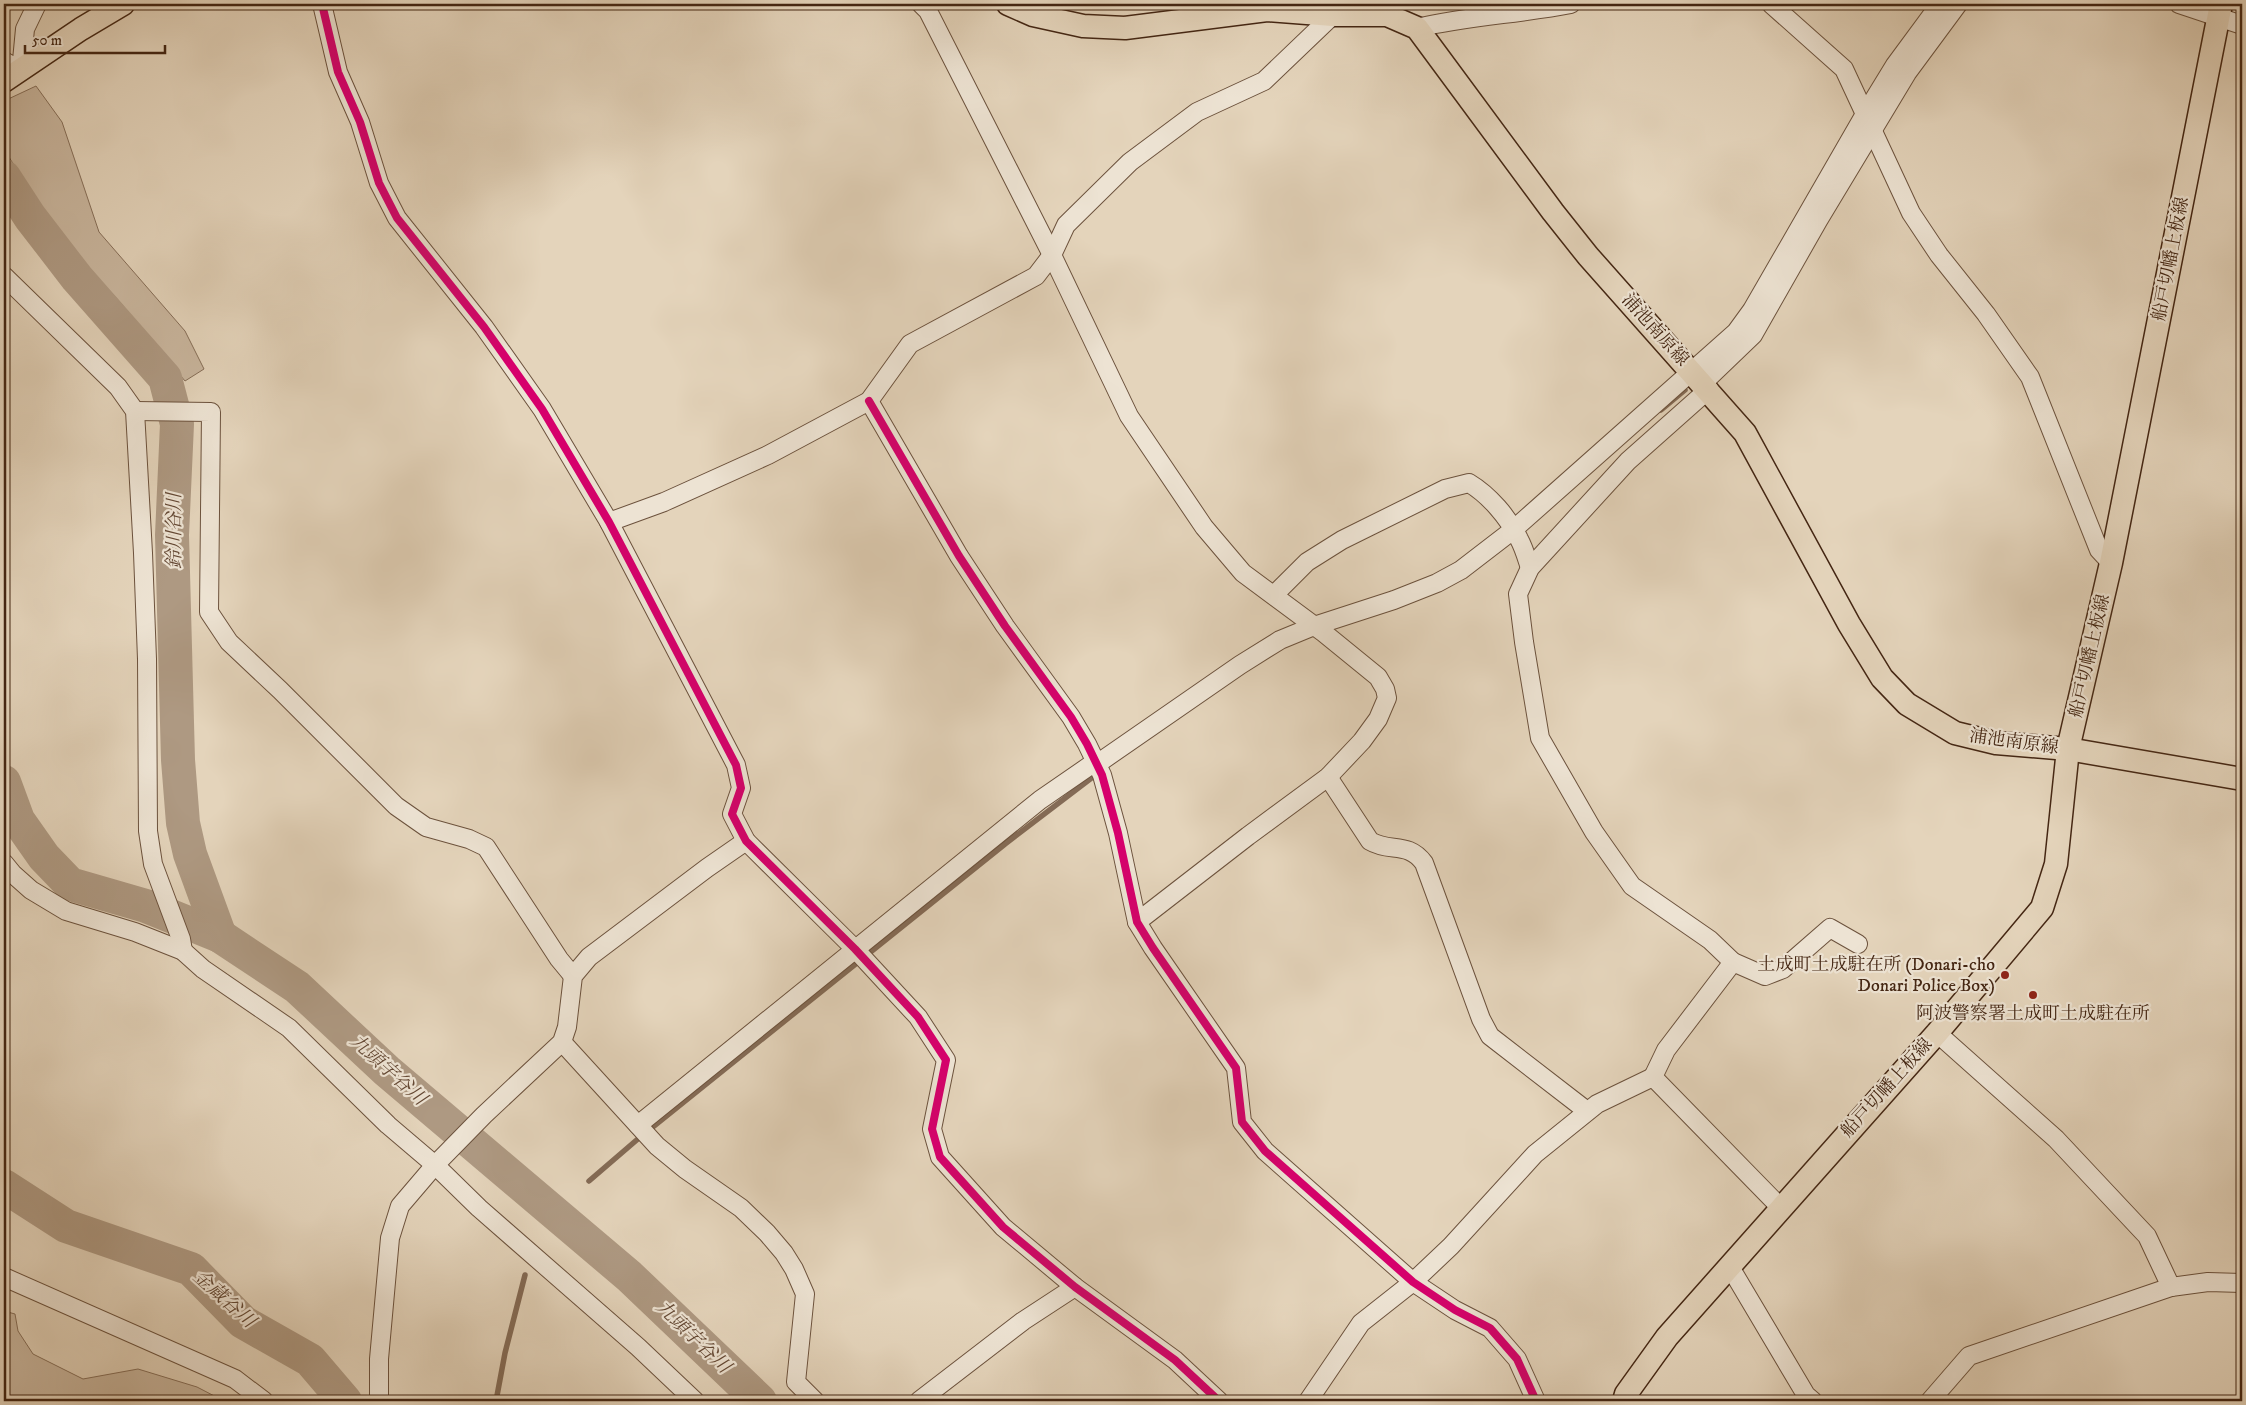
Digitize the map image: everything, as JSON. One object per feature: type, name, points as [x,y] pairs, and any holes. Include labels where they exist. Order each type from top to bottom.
[{"type":"main road","points":[[9,71],[123,4]]},
{"type":"main road","name":"浦池南原線","points":[[1008,4],[1033,15],[1083,26],[1125,28],[1267,10],[1332,15],[1384,9],[1417,28],[1553,212],[1588,256],[1746,432],[1849,624],[1882,678],[1907,704],[1955,733],[1996,743],[2068,749],[2242,779]]},
{"type":"main road","name":"船戸切幡上板線","points":[[1624,1401],[1626,1394],[1667,1337],[1937,1033],[2042,908],[2056,864],[2068,749],[2111,563],[2220,10]]},
{"type":"street","points":[[9,71],[37,4]]},
{"type":"street","points":[[322,4],[338,72],[360,122],[380,184],[398,218],[484,327],[542,409],[609,522],[736,765],[741,788],[732,814],[746,841],[861,954],[918,1017],[946,1060],[932,1130],[940,1157],[1003,1227],[1075,1287],[1174,1360],[1219,1401]]},
{"type":"street","points":[[920,4],[928,11],[1052,255],[1129,416],[1204,527],[1243,573],[1319,629],[1378,677],[1385,689],[1387,698],[1378,719],[1362,741],[1328,778],[1248,836],[1137,922]]},
{"type":"street","points":[[1417,28],[1445,22],[1532,12],[1571,4]]},
{"type":"street","points":[[1771,4],[1844,68],[1911,213],[1939,255],[1986,314],[2030,377],[2099,550],[2111,563]]},
{"type":"street","points":[[1869,122],[1900,58],[1940,4]]},
{"type":"street","points":[[1858,944],[1830,928],[1783,969],[1765,976],[1733,962],[1710,940],[1632,886],[1594,832],[1540,738],[1518,594],[1530,568],[1701,381],[1752,310],[1869,122],[1958,4]]},
{"type":"street","points":[[2179,4],[2220,10],[2242,25]]},
{"type":"street","points":[[609,522],[664,502],[768,455],[869,401],[910,344],[1036,276],[1052,255],[1066,225],[1130,162],[1197,112],[1264,81],[1332,15]]},
{"type":"street","points":[[4,276],[143,412],[143,553],[147,658],[148,831],[153,864],[182,945],[204,969],[289,1028],[388,1125],[437,1164],[479,1208],[638,1347],[695,1401]]},
{"type":"street","points":[[644,1130],[861,954],[1040,800],[1098,767],[1240,665],[1280,640],[1319,629],[1394,600],[1436,583],[1461,570],[1516,534],[1701,381]]},
{"type":"street","points":[[869,401],[960,556],[1005,626],[1071,717],[1098,767],[1118,832],[1137,922],[1236,1068],[1242,1122],[1265,1151],[1413,1282],[1455,1310],[1490,1328],[1517,1359],[1536,1401]]},
{"type":"street","points":[[143,412],[211,412],[209,612],[229,642],[396,806],[426,827],[469,839],[486,847],[559,959],[574,976]]},
{"type":"street","points":[[1274,595],[1307,562],[1342,540],[1445,489],[1469,483],[1485,492],[1516,534],[1530,568]]},
{"type":"street","points":[[1328,778],[1370,841],[1377,845],[1411,850],[1424,863],[1480,1019],[1490,1036],[1587,1111]]},
{"type":"street","points":[[379,1401],[379,1359],[390,1238],[400,1206],[484,1115],[562,1042],[574,976],[589,957],[706,868],[746,841]]},
{"type":"street","points":[[4,863],[12,874],[31,890],[66,911],[182,945]]},
{"type":"street","points":[[1308,1401],[1360,1323],[1413,1282],[1451,1246],[1535,1154],[1587,1111],[1653,1077],[1666,1050],[1733,962]]},
{"type":"street","points":[[1937,1033],[2056,1139],[2147,1236],[2171,1287]]},
{"type":"street","points":[[562,1042],[644,1130],[685,1169],[741,1208],[767,1233],[794,1269],[805,1294],[796,1382],[815,1401]]},
{"type":"street","points":[[1653,1077],[1781,1208]]},
{"type":"street","points":[[1730,1267],[1806,1395],[1813,1401]]},
{"type":"street","points":[[4,1277],[235,1379],[264,1401]]},
{"type":"street","points":[[1930,1401],[1969,1356],[2171,1287],[2208,1282],[2242,1283]]},
{"type":"street","points":[[919,1401],[1023,1321],[1075,1287]]},
{"type":"shaded area","points":[[36,86],[62,122],[99,232],[185,331],[204,369],[185,381],[119,301],[56,233],[4,149],[4,101]]},
{"type":"shaded area","points":[[4,1311],[15,1314],[18,1331],[33,1354],[83,1379],[138,1369],[197,1387],[224,1401],[4,1401]]},
{"type":"waterway","name":"鈴川谷川","points":[[4,177],[30,217],[77,278],[165,378],[177,424],[172,535],[178,760],[183,823],[190,854],[220,936]]},
{"type":"waterway","points":[[1661,410],[1685,390]]},
{"type":"waterway","points":[[589,1181],[639,1138],[1005,844],[1098,773]]},
{"type":"waterway","name":"九頭宇谷川","points":[[4,782],[18,820],[44,857],[70,884],[146,906],[220,936],[297,987],[387,1071],[629,1276],[760,1401]]},
{"type":"waterway","name":"金蔵谷川","points":[[4,1186],[66,1226],[191,1269],[243,1322],[310,1360],[345,1401]]},
{"type":"waterway","points":[[496,1401],[505,1353],[525,1275]]},
{"type":"cycle path","points":[[322,4],[338,72],[360,122],[379,183],[397,218],[484,327],[542,409],[609,522],[736,765],[741,788],[732,814],[746,841],[855,949],[918,1017],[946,1060],[932,1129],[940,1157],[1003,1227],[1075,1287],[1175,1360],[1219,1401]]},
{"type":"cycle path","points":[[869,401],[959,556],[1005,626],[1071,717],[1087,744],[1102,775],[1118,833],[1137,922],[1236,1068],[1242,1122],[1265,1151],[1413,1282],[1455,1310],[1490,1328],[1517,1359],[1536,1401]]},
{"type":"place","name":"土成町土成駐在所 (Donari-cho Donari Police Box)","points":[[2005,975]]},
{"type":"place","name":"阿波警察署土成町土成駐在所","points":[[2033,995]]}]
